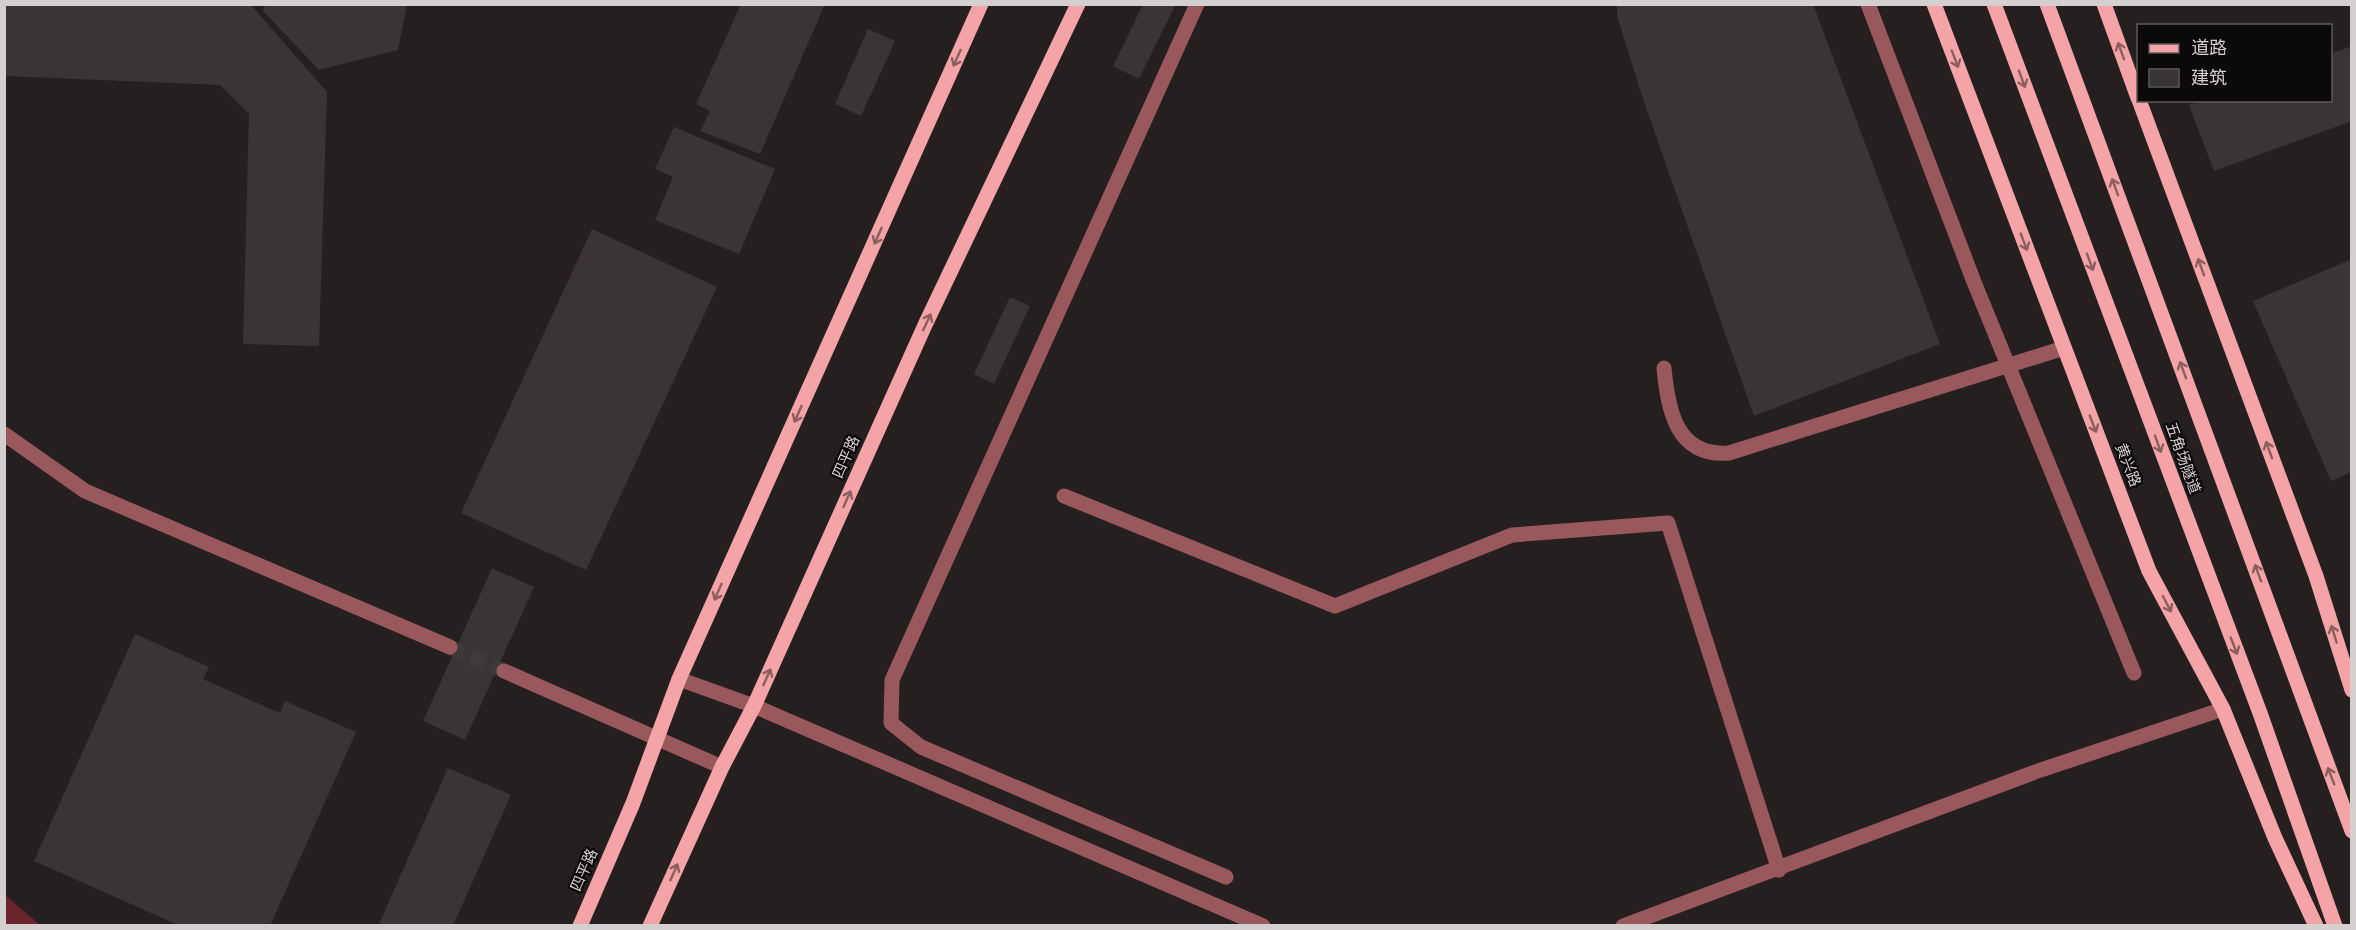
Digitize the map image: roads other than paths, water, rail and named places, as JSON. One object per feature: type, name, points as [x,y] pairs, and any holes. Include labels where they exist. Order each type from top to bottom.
[{"type":"main road","name":"四平路","points":[[580,926],[633,803],[679,679],[981,4]]},
{"type":"main road","name":"四平路","points":[[650,926],[722,767],[754,706],[925,325],[1078,4]]},
{"type":"main road","name":"黄兴路","points":[[1935,4],[2149,571],[2223,709],[2275,838],[2316,926]]},
{"type":"main road","name":"五角场隧道","points":[[1994,4],[2260,713],[2335,926]]},
{"type":"main road","name":"五角场隧道","points":[[2047,4],[2352,831]]},
{"type":"main road","points":[[2104,4],[2137,94]]},
{"type":"main road","points":[[2140,102],[2316,576],[2352,690]]},
{"type":"lane","points":[[1197,4],[892,680],[891,723],[921,747],[1226,878]]},
{"type":"lane","points":[[1868,4],[2008,365],[2134,673]]},
{"type":"lane","points":[[1664,368],[1668,407],[1682,434],[1698,448],[1712,454],[1729,453],[2064,348]]},
{"type":"lane","points":[[4,434],[85,491],[450,647]]},
{"type":"lane","points":[[1064,496],[1335,606],[1512,535],[1668,522],[1779,870]]},
{"type":"lane","points":[[504,671],[722,767]]},
{"type":"lane","points":[[679,679],[754,706],[1263,926]]},
{"type":"lane","points":[[1623,926],[1779,870],[2035,772],[2223,709]]},
{"type":"tunnel","points":[[450,647],[504,671]]}]
